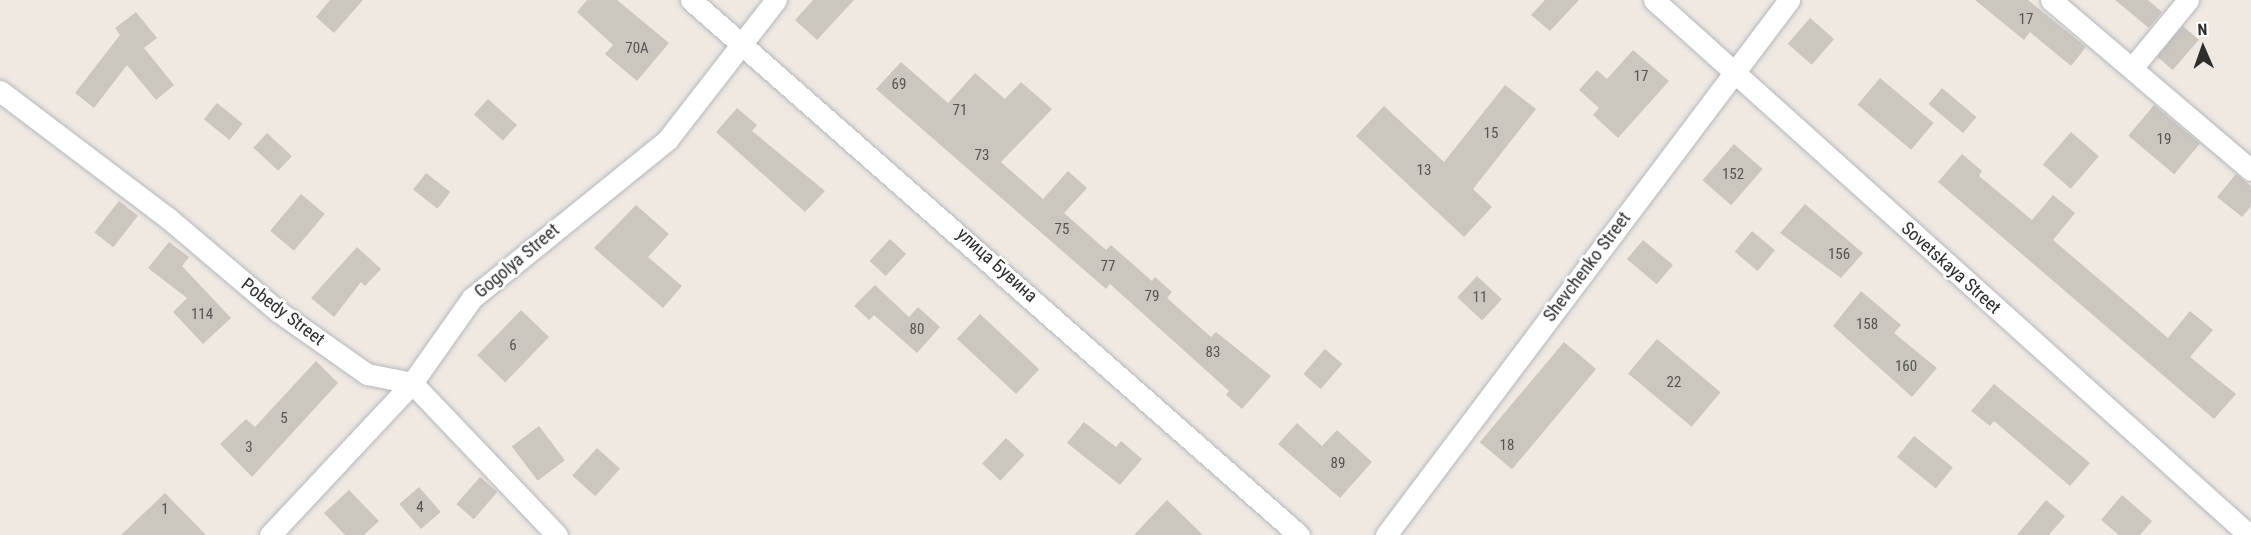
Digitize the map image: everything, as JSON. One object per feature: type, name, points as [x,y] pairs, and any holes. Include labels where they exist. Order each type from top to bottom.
[{"type":"street","name":"улица Бувина","points":[[691,0],[1299,535]]},
{"type":"street","name":"Gogolya Street","points":[[270,535],[412,384],[472,298],[669,139],[745,46],[776,0]]},
{"type":"street","name":"Sovetskaya Street","points":[[1654,0],[2249,535]]},
{"type":"street","name":"Shevchenko Street","points":[[1386,535],[1732,72],[1789,0]]},
{"type":"street","points":[[2051,0],[2251,170]]},
{"type":"street","points":[[2132,68],[2188,0]]},
{"type":"street","name":"Pobedy Street","points":[[0,91],[168,218],[279,312],[367,374],[412,384]]},
{"type":"street","points":[[412,384],[557,535]]},
{"type":"building","points":[[330,0],[363,0],[334,33],[316,17]]},
{"type":"building","points":[[587,0],[617,0],[669,43],[637,81],[605,54],[613,45],[577,12]]},
{"type":"building","points":[[813,0],[854,0],[817,40],[795,20]]},
{"type":"building","points":[[1545,0],[1579,0],[1550,31],[1531,15]]},
{"type":"building","points":[[1975,0],[2028,0],[2086,47],[2071,66],[2030,32],[2024,40]]},
{"type":"building","points":[[2115,0],[2148,0],[2162,12],[2149,28]]},
{"type":"building","points":[[136,12],[157,38],[144,48],[174,85],[156,100],[127,65],[94,108],[75,93],[120,35],[115,28]]},
{"type":"building","points":[[1810,18],[1834,39],[1812,65],[1788,44]]},
{"type":"building","points":[[2183,26],[2199,40],[2173,70],[2157,56]]},
{"type":"building","points":[[1633,50],[1669,81],[1618,138],[1593,115],[1599,108],[1579,90],[1597,70],[1607,79]]},
{"type":"building","points":[[901,62],[948,103],[975,73],[1005,99],[1021,82],[1052,109],[1001,162],[1043,199],[1068,171],[1087,188],[1064,213],[1106,250],[1111,245],[1152,281],[1155,277],[1172,292],[1167,298],[1211,337],[1216,332],[1271,376],[1242,409],[1226,395],[1229,391],[1110,284],[1106,289],[876,89]]},
{"type":"building","points":[[1880,78],[1934,123],[1911,150],[1858,105]]},
{"type":"building","points":[[1505,85],[1536,109],[1473,189],[1492,207],[1464,237],[1356,136],[1384,106],[1444,162]]},
{"type":"building","points":[[1942,88],[1976,117],[1963,133],[1929,104]]},
{"type":"building","points":[[488,99],[517,125],[503,141],[474,115]]},
{"type":"building","points":[[217,103],[243,124],[229,140],[204,119]]},
{"type":"building","points":[[2154,105],[2200,144],[2174,174],[2128,136]]},
{"type":"building","points":[[737,108],[757,125],[752,131],[825,191],[805,212],[716,132]]},
{"type":"building","points":[[2071,132],[2099,156],[2071,189],[2043,164]]},
{"type":"building","points":[[267,133],[292,156],[278,171],[253,148]]},
{"type":"building","points":[[1734,144],[1763,169],[1731,205],[1703,180]]},
{"type":"building","points":[[1962,154],[1982,171],[1979,176],[2032,220],[2053,195],[2075,213],[2053,240],[2168,338],[2190,311],[2213,330],[2190,357],[2236,394],[2214,419],[1938,182]]},
{"type":"building","points":[[426,173],[450,192],[437,209],[413,190]]},
{"type":"building","points":[[2236,174],[2251,186],[2251,206],[2242,217],[2217,197]]},
{"type":"building","points":[[301,194],[325,214],[294,251],[270,231]]},
{"type":"building","points":[[119,201],[138,216],[113,247],[94,233]]},
{"type":"building","points":[[1805,204],[1863,253],[1841,278],[1780,233]]},
{"type":"building","points":[[636,205],[669,234],[648,257],[682,286],[663,308],[594,248]]},
{"type":"building","points":[[1752,231],[1775,250],[1758,271],[1735,252]]},
{"type":"building","points":[[890,239],[906,254],[886,276],[870,261]]},
{"type":"building","points":[[1643,240],[1673,265],[1657,284],[1627,259]]},
{"type":"building","points":[[169,242],[189,257],[182,266],[231,318],[203,344],[173,312],[187,298],[148,268]]},
{"type":"building","points":[[357,247],[381,269],[365,286],[361,282],[334,317],[311,298]]},
{"type":"building","points":[[1477,276],[1502,299],[1482,320],[1457,297]]},
{"type":"building","points":[[875,285],[909,317],[918,307],[940,327],[917,353],[874,315],[869,320],[854,306]]},
{"type":"building","points":[[1861,291],[1901,325],[1894,333],[1937,368],[1912,397],[1833,326]]},
{"type":"building","points":[[521,310],[549,337],[505,382],[477,355]]},
{"type":"building","points":[[980,314],[1039,369],[1016,394],[957,339]]},
{"type":"building","points":[[1657,339],[1721,392],[1692,427],[1628,373]]},
{"type":"building","points":[[1564,342],[1596,369],[1512,469],[1480,442]]},
{"type":"building","points":[[1325,349],[1342,364],[1321,389],[1303,374]]},
{"type":"building","points":[[316,361],[338,383],[252,477],[220,444],[246,419],[255,427]]},
{"type":"building","points":[[1994,384],[2090,463],[2070,486],[1994,421],[1990,426],[1971,411]]},
{"type":"building","points":[[1084,422],[1116,447],[1121,441],[1142,459],[1120,485],[1067,443]]},
{"type":"building","points":[[1297,423],[1322,446],[1337,430],[1372,462],[1340,498],[1278,444]]},
{"type":"building","points":[[539,426],[565,460],[538,481],[512,446]]},
{"type":"building","points":[[1914,436],[1953,467],[1936,488],[1897,457]]},
{"type":"building","points":[[1006,438],[1024,455],[1000,481],[982,464]]},
{"type":"building","points":[[597,448],[620,469],[595,496],[572,475]]},
{"type":"building","points":[[480,477],[497,492],[474,519],[456,504]]},
{"type":"building","points":[[419,487],[441,512],[421,529],[399,504]]},
{"type":"building","points":[[349,490],[379,521],[364,535],[345,535],[324,513]]},
{"type":"building","points":[[165,493],[206,535],[121,535]]},
{"type":"building","points":[[2122,495],[2152,521],[2140,535],[2119,535],[2101,520]]},
{"type":"building","points":[[1167,500],[1203,535],[1134,535]]},
{"type":"building","points":[[2046,500],[2065,516],[2049,535],[2017,535]]}]
